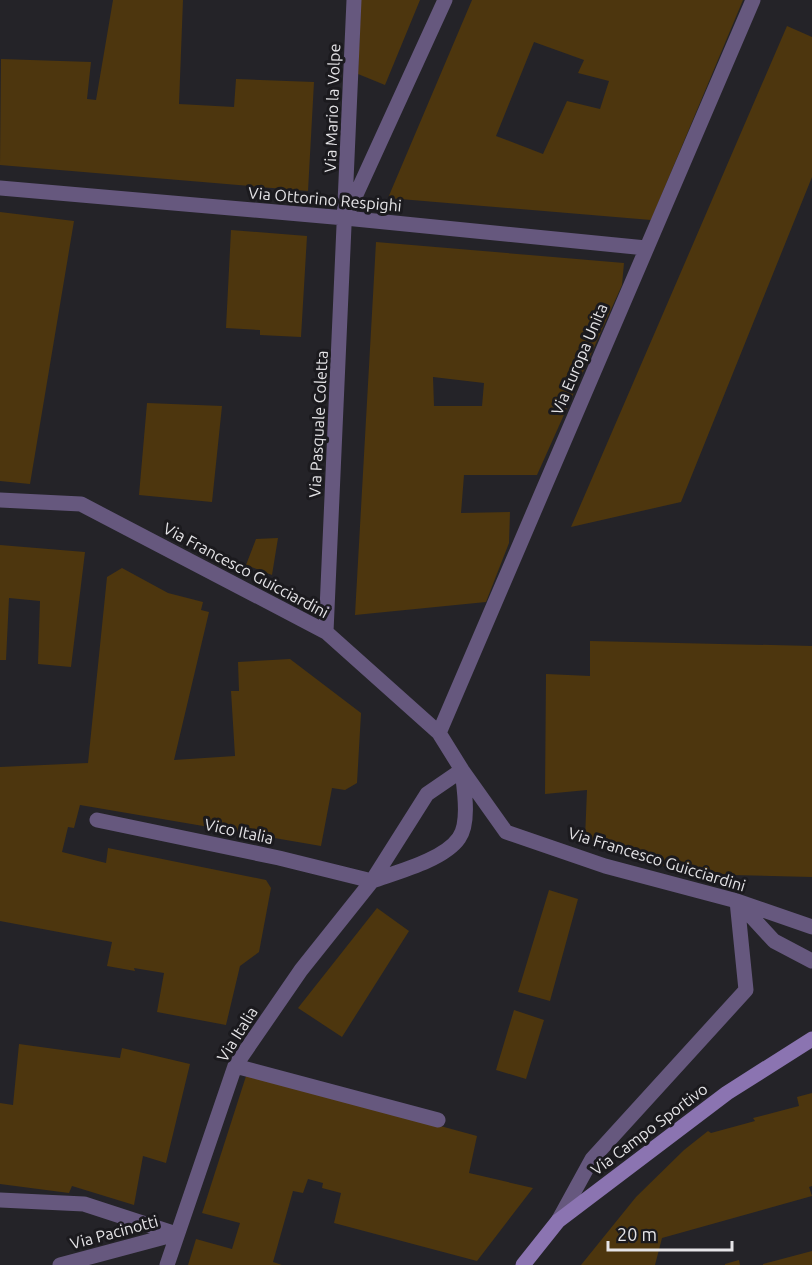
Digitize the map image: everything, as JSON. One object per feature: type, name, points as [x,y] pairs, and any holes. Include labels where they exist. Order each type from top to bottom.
[{"type":"street","name":"Via Mario la Volpe","points":[[345,218],[354,0]]},
{"type":"street","points":[[345,218],[445,0]]},
{"type":"street","name":"Via Europa Unita","points":[[439,733],[753,0]]},
{"type":"street","name":"Via Ottorino Respighi","points":[[0,188],[345,218],[646,248]]},
{"type":"street","name":"Via Pasquale Coletta","points":[[326,632],[345,218]]},
{"type":"street","name":"Via Francesco Guicciardini","points":[[0,500],[81,504],[326,632],[439,733],[506,832],[605,866],[737,901],[812,927]]},
{"type":"street","points":[[372,881],[441,854],[460,838],[467,809],[462,770]]},
{"type":"street","name":"Via Italia","points":[[167,1265],[235,1066],[301,970],[372,881],[427,794],[462,770]]},
{"type":"street","name":"Vico Italia","points":[[97,820],[279,858],[372,881]]},
{"type":"street","points":[[737,901],[774,941],[812,961]]},
{"type":"street","points":[[558,1221],[592,1159],[746,990],[737,901]]},
{"type":"street","name":"Via Campo Sportivo","points":[[523,1265],[558,1221],[727,1093],[812,1039]]},
{"type":"street","points":[[235,1066],[438,1120]]},
{"type":"street","name":"Via Pacinotti","points":[[0,1200],[84,1204],[176,1234]]},
{"type":"street","name":"Via Pacinotti","points":[[60,1265],[176,1234]]},
{"type":"building","points":[[113,0],[183,0],[179,104],[234,107],[236,79],[314,82],[308,191],[0,165],[1,59],[91,62],[87,99],[96,100]]},
{"type":"building","points":[[361,0],[420,0],[385,85],[358,74]]},
{"type":"building","points":[[472,0],[743,0],[651,220],[388,198]],"holes":[[[534,42],[584,60],[578,73],[609,81],[600,109],[567,101],[543,154],[496,136]]]},
{"type":"building","points":[[787,26],[812,37],[812,177],[681,502],[571,527]]},
{"type":"building","points":[[0,212],[74,221],[30,484],[0,481]]},
{"type":"building","points":[[231,230],[307,236],[301,337],[260,335],[260,330],[226,328]]},
{"type":"building","points":[[376,242],[624,263],[622,285],[537,475],[464,475],[461,513],[510,512],[509,543],[486,602],[355,615]],"holes":[[[433,377],[484,383],[482,406],[434,406]]]},
{"type":"building","points":[[147,403],[222,406],[212,502],[139,495]]},
{"type":"building","points":[[278,538],[272,575],[246,565],[256,539]]},
{"type":"building","points":[[0,545],[85,552],[71,667],[38,664],[40,601],[9,598],[6,660],[0,660]]},
{"type":"building","points":[[122,568],[168,593],[203,602],[201,610],[209,612],[174,760],[235,756],[231,691],[239,691],[238,662],[290,659],[361,713],[357,783],[345,790],[332,788],[321,846],[80,805],[74,828],[68,827],[62,852],[106,863],[108,848],[266,880],[271,888],[259,952],[240,966],[226,1025],[157,1012],[164,973],[107,966],[112,942],[0,921],[0,767],[88,763],[107,577]]},
{"type":"building","points":[[590,641],[812,646],[812,877],[686,874],[585,838],[587,790],[545,794],[546,674],[590,676]]},
{"type":"building","points":[[549,890],[578,899],[550,1001],[518,992]]},
{"type":"building","points":[[377,908],[409,931],[342,1037],[298,1008]]},
{"type":"building","points":[[514,1010],[544,1020],[526,1079],[496,1070]]},
{"type":"building","points":[[19,1044],[120,1058],[122,1048],[190,1064],[166,1163],[143,1156],[134,1205],[72,1186],[69,1193],[0,1184],[0,1103],[13,1105]]},
{"type":"building","points":[[247,1073],[477,1136],[469,1173],[533,1188],[477,1261],[334,1223],[341,1193],[322,1188],[323,1183],[308,1179],[303,1193],[293,1191],[273,1262],[282,1265],[188,1265],[196,1239],[232,1249],[240,1223],[202,1213]]},
{"type":"building","points":[[812,1093],[812,1186],[809,1187],[812,1196],[662,1238],[655,1265],[581,1265],[636,1197],[684,1150],[708,1131],[711,1133],[755,1121],[753,1118],[799,1106],[797,1097]]},
{"type":"building","points":[[812,1251],[812,1265],[763,1265],[763,1264]]},
{"type":"building","points":[[739,1260],[740,1265],[725,1265],[725,1264]]}]
